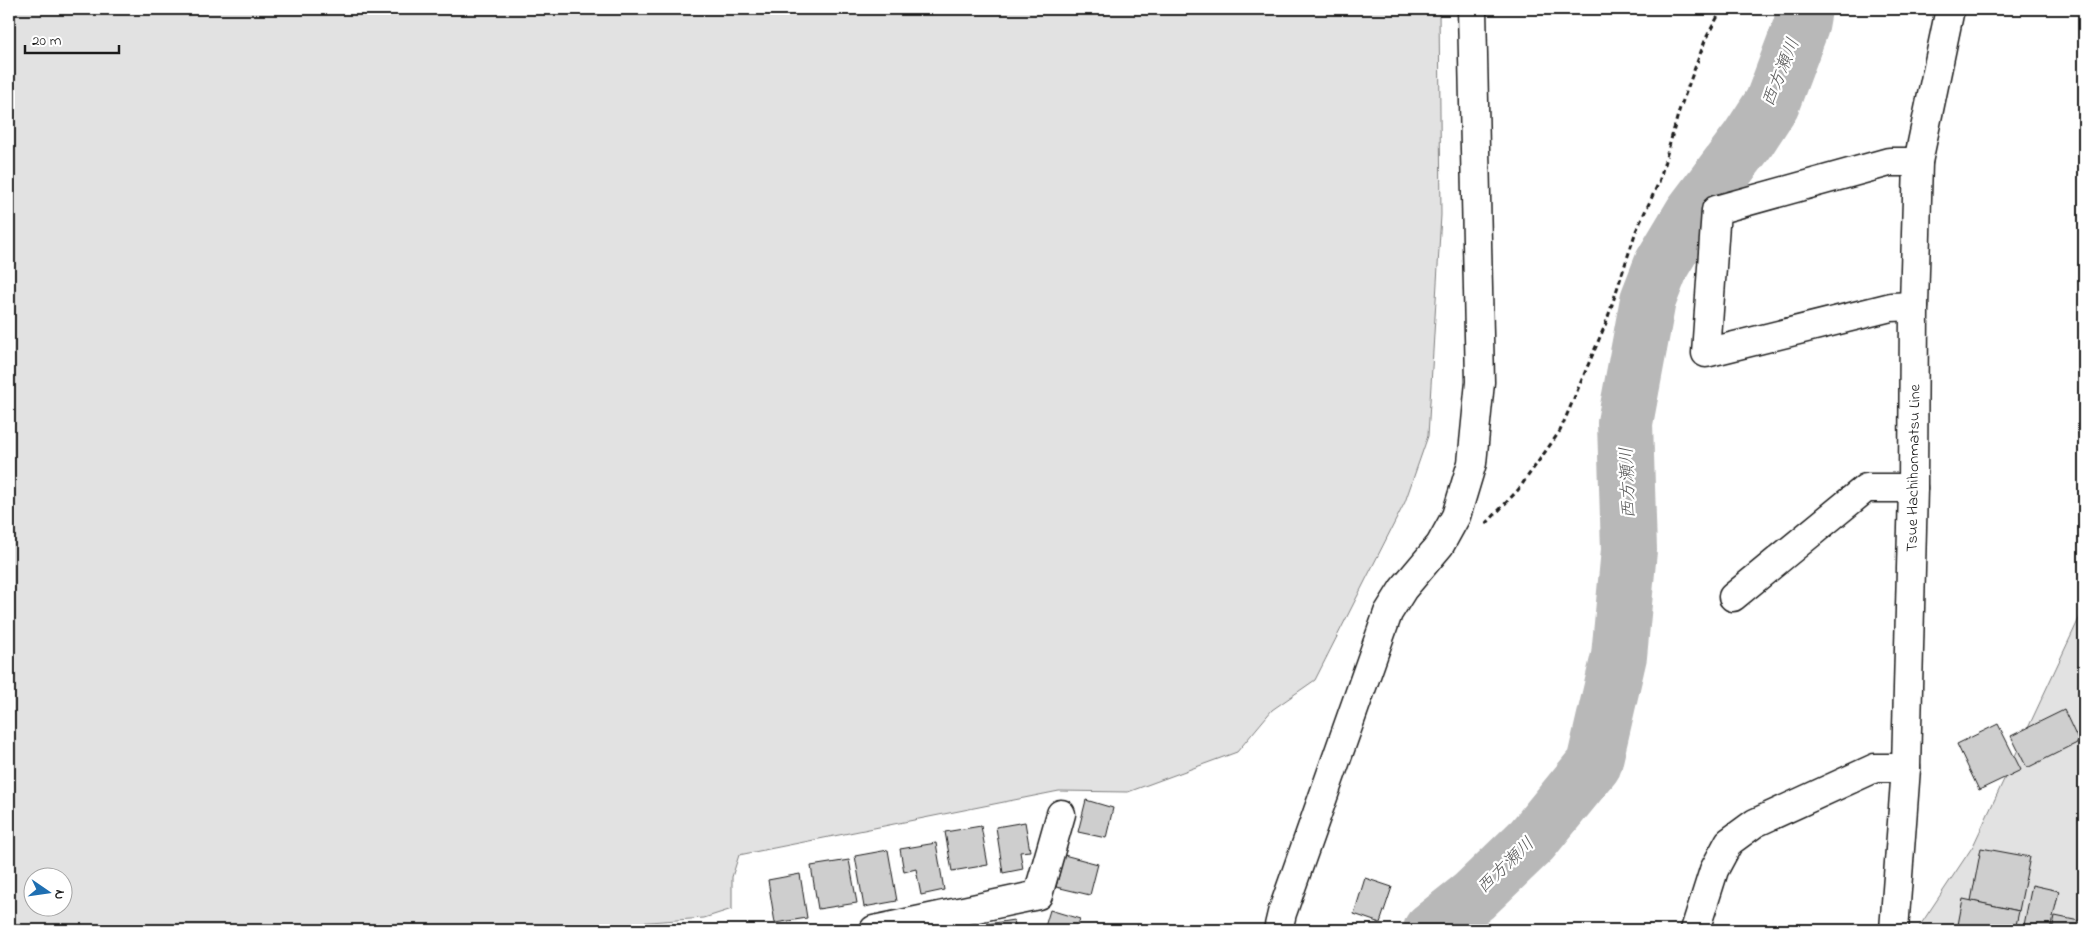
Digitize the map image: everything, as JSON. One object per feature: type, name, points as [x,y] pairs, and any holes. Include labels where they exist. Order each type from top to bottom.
[{"type":"street","points":[[1278,930],[1282,913],[1388,613],[1403,589],[1440,545],[1456,516],[1472,463],[1480,382],[1472,9]]},
{"type":"street","name":"Tsue Hachihonmatsu Line","points":[[1894,930],[1906,768],[1918,162],[1950,9]]},
{"type":"street","points":[[1914,306],[1891,307],[1706,353],[1716,210],[1888,162],[1918,162]]},
{"type":"street","points":[[1733,597],[1866,488],[1913,488]]},
{"type":"street","points":[[1695,930],[1714,870],[1729,842],[1754,823],[1875,768],[1906,768]]},
{"type":"street","points":[[874,930],[967,921],[1038,895],[1061,814]]},
{"type":"path","points":[[1483,527],[1518,490],[1560,431],[1606,323],[1636,231],[1660,182],[1680,112],[1706,38],[1722,9]]},
{"type":"shaded area","points":[[9,9],[1439,9],[1441,215],[1428,436],[1405,502],[1315,680],[1272,710],[1237,752],[1128,792],[1059,791],[739,855],[732,877],[732,909],[704,918],[540,930],[9,930]]},
{"type":"shaded area","points":[[2084,608],[2084,930],[1917,930],[1973,846]]},
{"type":"building","points":[[2064,710],[2079,742],[2027,768],[2011,736]]},
{"type":"building","points":[[1998,724],[2021,770],[1979,790],[1957,744]]},
{"type":"building","points":[[1086,800],[1113,808],[1106,838],[1078,832]]},
{"type":"building","points":[[1025,822],[1030,851],[1020,852],[1023,869],[1003,873],[996,827]]},
{"type":"building","points":[[981,826],[988,865],[952,871],[945,832]]},
{"type":"building","points":[[936,843],[944,890],[921,895],[916,869],[904,872],[900,849]]},
{"type":"building","points":[[1981,848],[2030,857],[2019,911],[1971,901]]},
{"type":"building","points":[[888,850],[897,901],[864,907],[855,856]]},
{"type":"building","points":[[1064,855],[1098,864],[1090,895],[1056,887]]},
{"type":"building","points":[[849,860],[857,903],[818,909],[811,866]]},
{"type":"building","points":[[800,874],[807,918],[775,923],[768,880]]},
{"type":"building","points":[[1365,878],[1392,887],[1380,923],[1354,914]]},
{"type":"building","points":[[2032,885],[2059,891],[2050,930],[2024,925]]},
{"type":"building","points":[[1963,899],[2019,911],[2015,930],[1957,930]]},
{"type":"building","points":[[1050,910],[1080,919],[1076,930],[1044,930]]},
{"type":"building","points":[[2055,916],[2084,922],[2082,930],[2052,930]]},
{"type":"building","points":[[1014,920],[1016,930],[988,930],[987,924]]},
{"type":"waterway","name":"西方瀬川","points":[[1431,930],[1474,896],[1532,840],[1594,764],[1619,656],[1629,550],[1625,423],[1648,300],[1662,264],[1692,214],[1748,140],[1772,103],[1801,26],[1804,9]]}]
